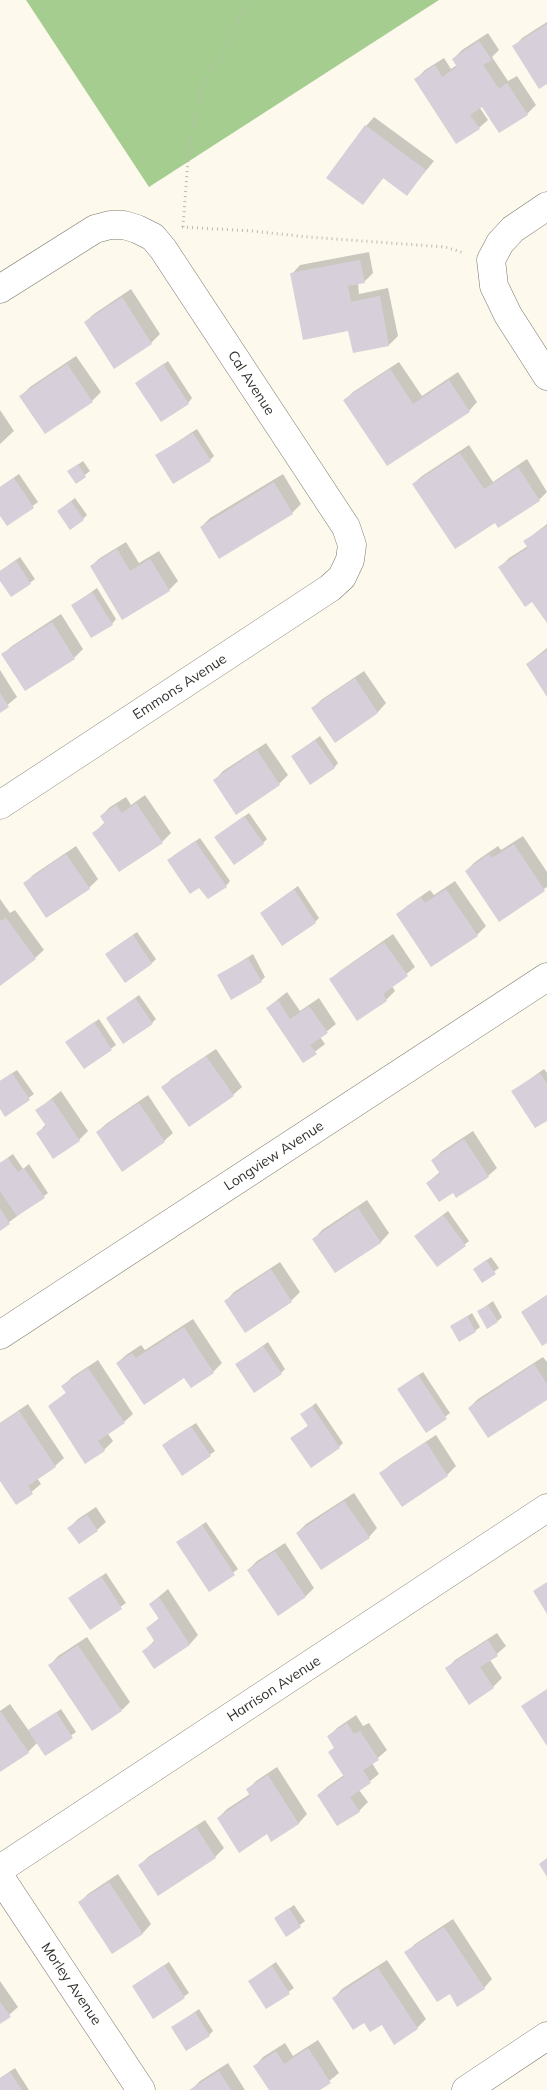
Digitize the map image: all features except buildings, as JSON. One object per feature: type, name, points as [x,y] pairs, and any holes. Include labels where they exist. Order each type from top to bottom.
[{"type":"street","points":[[547,206],[513,229],[500,243],[491,260],[494,286],[508,315],[547,376]]},
{"type":"street","name":"Cal Avenue","points":[[0,289],[96,229],[110,225],[124,225],[152,237],[163,249],[346,527],[352,545],[350,560]]},
{"type":"street","name":"Emmons Avenue","points":[[0,805],[330,588],[342,577],[350,560]]},
{"type":"street","name":"Longview Avenue","points":[[0,1335],[547,977]]},
{"type":"street","name":"Harrison Avenue","points":[[0,1869],[547,1508]]},
{"type":"street","name":"Morley Avenue","points":[[0,1877],[141,2090]]},
{"type":"street","points":[[466,2090],[547,2036]]},
{"type":"path","points":[[246,0],[231,40],[203,85],[189,146],[183,227],[252,231],[445,248],[491,260]]},
{"type":"green space","points":[[26,0],[439,0],[149,187]]}]
